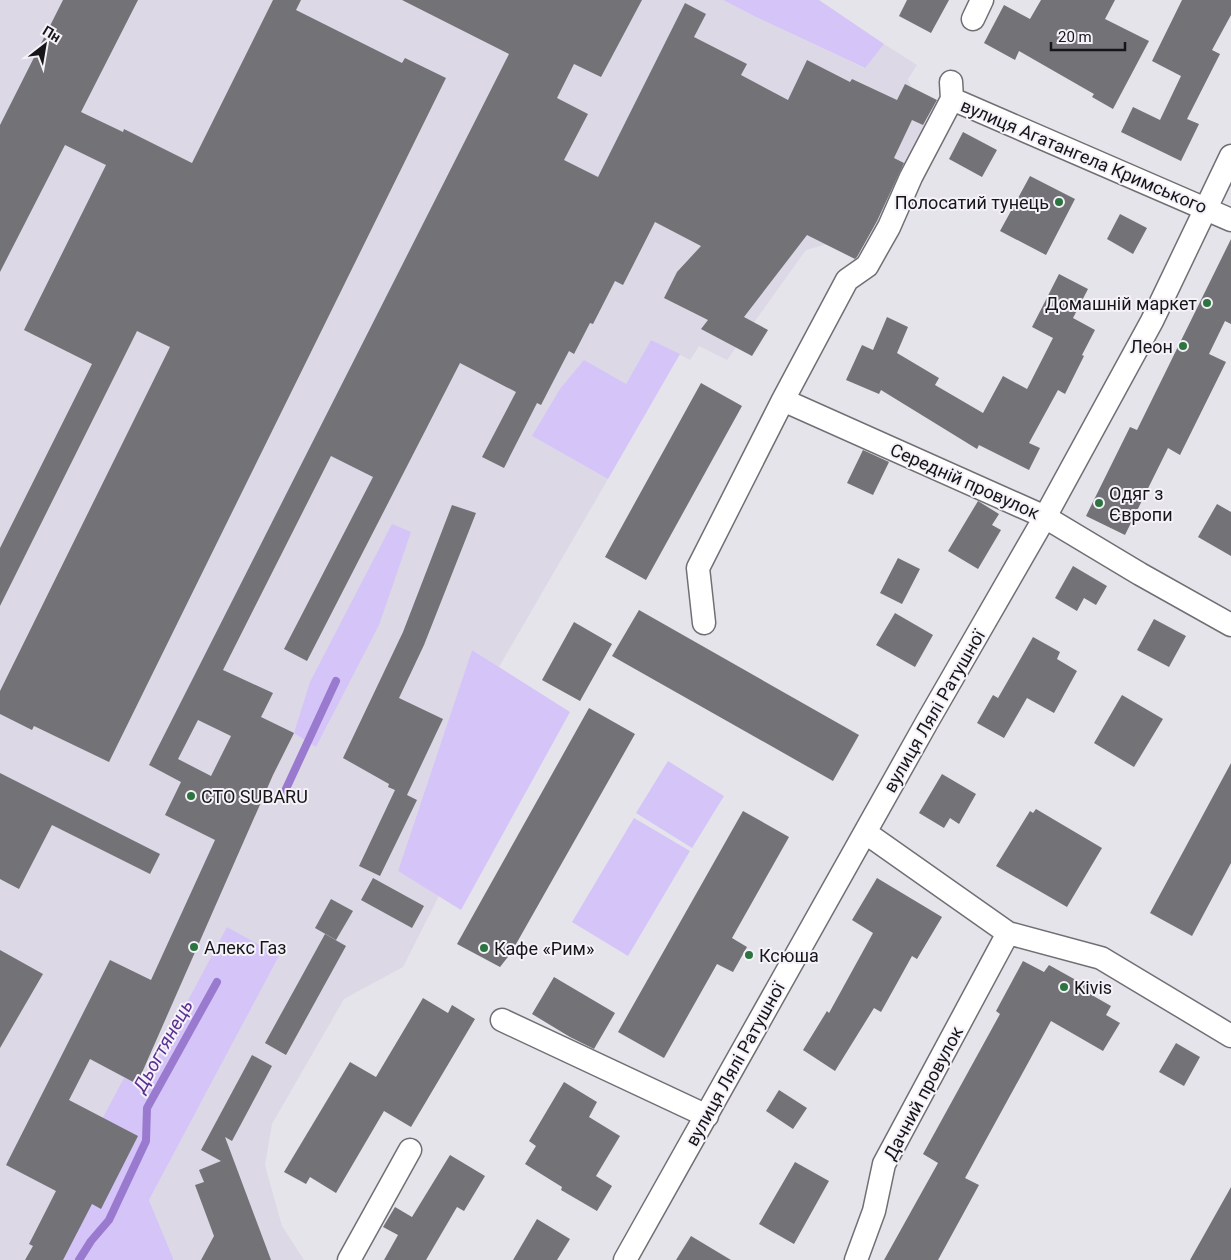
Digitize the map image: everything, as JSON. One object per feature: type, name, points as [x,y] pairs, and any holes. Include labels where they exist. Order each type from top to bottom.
[{"type":"street","name":"вулиця Агатангела Кримського","points":[[783,400],[847,280],[867,266],[888,227],[951,91],[1231,220]]},
{"type":"street","name":"вулиця Лялі Ратушної","points":[[625,1260],[1045,517],[1152,321],[1231,156]]},
{"type":"street","name":"Середній провулок","points":[[783,400],[1045,517],[1140,574],[1231,625]]},
{"type":"street","points":[[704,624],[698,568],[783,400]]},
{"type":"street","points":[[866,833],[1008,933],[1101,958],[1231,1036]]},
{"type":"street","name":"Дачний провулок","points":[[856,1260],[874,1211],[884,1164],[1008,933]]},
{"type":"street","points":[[502,1020],[707,1116]]},
{"type":"street","points":[[349,1260],[410,1150]]},
{"type":"shaded area","points":[[0,0],[723,0],[864,68],[884,44],[917,65],[908,79],[933,136],[889,227],[806,250],[727,360],[699,346],[690,360],[651,340],[626,384],[532,436],[608,479],[499,667],[472,650],[398,871],[439,896],[403,967],[344,999],[272,1124],[265,1165],[282,1226],[304,1260],[173,1260],[149,1200],[279,956],[221,939],[50,1260],[0,1260]],"holes":[[[411,533],[331,718],[316,747]]]},
{"type":"shaded area","points":[[723,0],[819,0],[884,44],[865,68]]},
{"type":"shaded area","points":[[651,340],[680,354],[608,479],[532,436],[560,389],[584,360],[626,384]]},
{"type":"shaded area","points":[[392,524],[411,532],[379,625],[316,747],[294,733],[310,682]]},
{"type":"shaded area","points":[[472,650],[570,712],[461,910],[398,871]]},
{"type":"shaded area","points":[[668,761],[724,796],[692,848],[636,813]]},
{"type":"shaded area","points":[[634,818],[690,851],[628,956],[572,922]]},
{"type":"shaded area","points":[[227,927],[279,956],[149,1200],[173,1260],[50,1260],[92,1138],[124,1078],[143,1085]]},
{"type":"building","points":[[63,0],[138,0],[81,112],[123,132],[124,129],[192,163],[273,0],[301,0],[296,10],[402,63],[405,58],[446,78],[109,762],[34,726],[32,730],[0,714],[0,691],[170,347],[137,331],[0,606],[0,548],[92,364],[24,330],[106,165],[65,145],[0,272],[0,125]]},
{"type":"building","points":[[402,0],[642,0],[601,77],[574,64],[557,98],[588,114],[564,160],[598,177],[685,3],[706,14],[694,37],[747,64],[741,75],[788,100],[807,60],[850,82],[852,79],[897,100],[905,84],[937,100],[923,125],[912,120],[894,158],[904,163],[877,221],[857,257],[855,259],[807,235],[744,317],[768,330],[752,356],[701,329],[708,320],[664,298],[677,272],[701,246],[655,222],[623,285],[615,281],[593,324],[590,323],[574,354],[569,351],[541,405],[537,403],[504,468],[482,457],[516,392],[460,363],[307,661],[284,649],[373,477],[331,456],[223,670],[273,693],[261,717],[294,733],[273,775],[137,1084],[90,1059],[69,1100],[138,1136],[101,1209],[92,1204],[63,1260],[25,1260],[33,1246],[29,1244],[56,1191],[6,1165],[110,960],[151,980],[215,840],[165,815],[181,782],[149,765],[509,54]],"holes":[[[198,720],[231,736],[211,776],[178,759]]]},
{"type":"building","points":[[907,0],[949,0],[931,33],[899,16]]},
{"type":"building","points":[[1041,0],[1115,0],[1105,19],[1149,41],[1113,109],[1092,97],[1094,94],[1019,51],[1015,60],[984,43],[1004,5],[1030,19]]},
{"type":"building","points":[[1182,0],[1231,0],[1231,15],[1212,50],[1220,54],[1187,119],[1199,124],[1181,161],[1121,132],[1133,107],[1160,120],[1181,76],[1152,61]]},
{"type":"building","points":[[963,132],[997,150],[982,177],[949,159]]},
{"type":"building","points":[[1030,176],[1075,199],[1046,255],[1000,231]]},
{"type":"building","points":[[1120,214],[1147,228],[1133,254],[1107,239]]},
{"type":"building","points":[[1231,239],[1231,324],[1225,321],[1209,354],[1226,362],[1180,455],[1168,448],[1125,535],[1086,516],[1130,427],[1137,430]]},
{"type":"building","points":[[1059,274],[1088,289],[1073,318],[1095,330],[1065,394],[1058,390],[1029,443],[1040,448],[1029,470],[979,445],[977,449],[881,390],[879,394],[846,380],[862,345],[873,350],[887,317],[908,327],[897,353],[939,378],[935,385],[983,413],[1003,376],[1027,389],[1053,338],[1032,327]]},
{"type":"building","points":[[701,383],[742,406],[646,580],[605,557]]},
{"type":"building","points":[[863,450],[889,462],[873,495],[847,483]]},
{"type":"building","points":[[978,501],[999,514],[992,525],[1001,530],[978,569],[948,551]]},
{"type":"building","points":[[1217,504],[1231,512],[1231,556],[1198,537]]},
{"type":"building","points":[[452,505],[476,513],[424,645],[399,698],[443,719],[407,795],[417,800],[380,876],[359,866],[395,790],[388,787],[389,784],[343,758],[403,632]]},
{"type":"building","points":[[898,558],[920,569],[902,604],[880,593]]},
{"type":"building","points":[[1073,566],[1107,586],[1096,605],[1084,598],[1077,611],[1055,598]]},
{"type":"building","points":[[639,610],[859,735],[833,781],[612,656]]},
{"type":"building","points":[[895,613],[933,635],[915,667],[876,645]]},
{"type":"building","points":[[1154,619],[1186,636],[1169,667],[1137,650]]},
{"type":"building","points":[[574,622],[612,644],[580,701],[542,680]]},
{"type":"building","points":[[1033,637],[1060,652],[1057,659],[1077,671],[1054,713],[1027,698],[1004,738],[977,723],[993,695],[998,698]]},
{"type":"building","points":[[1122,695],[1163,719],[1134,767],[1094,743]]},
{"type":"building","points":[[589,708],[635,734],[511,953],[500,967],[457,944]]},
{"type":"building","points":[[1231,763],[1231,863],[1192,936],[1150,913]]},
{"type":"building","points":[[0,773],[160,854],[150,874],[52,825],[19,889],[0,879]]},
{"type":"building","points":[[942,774],[976,794],[959,824],[950,818],[944,828],[919,813]]},
{"type":"building","points":[[1036,809],[1102,848],[1067,907],[996,866],[1030,811],[1033,813]]},
{"type":"building","points":[[743,811],[789,837],[732,938],[747,947],[733,972],[717,964],[664,1058],[618,1032]]},
{"type":"building","points":[[373,878],[424,906],[412,928],[361,900]]},
{"type":"building","points":[[877,878],[942,917],[917,959],[912,956],[881,1012],[874,1008],[835,1071],[803,1050],[827,1011],[829,1013],[873,933],[852,920]]},
{"type":"building","points":[[331,899],[353,911],[336,940],[315,928]]},
{"type":"building","points":[[325,934],[346,946],[286,1055],[265,1043]]},
{"type":"building","points":[[0,950],[43,974],[0,1048]]},
{"type":"building","points":[[1023,961],[1044,972],[1049,965],[1092,989],[1090,994],[1111,1006],[1106,1015],[1120,1023],[1103,1051],[1051,1021],[965,1178],[979,1185],[938,1260],[884,1260],[938,1163],[923,1154],[1000,1014],[996,1011]]},
{"type":"building","points":[[554,977],[615,1013],[594,1049],[532,1014]]},
{"type":"building","points":[[423,998],[448,1013],[452,1005],[475,1019],[411,1127],[384,1111],[336,1193],[310,1177],[306,1184],[284,1172],[350,1062],[376,1077]]},
{"type":"building","points":[[1176,1043],[1200,1057],[1184,1086],[1159,1072]]},
{"type":"building","points":[[252,1055],[272,1066],[232,1141],[225,1137],[271,1260],[201,1260],[214,1236],[195,1185],[204,1182],[199,1170],[221,1161],[201,1150]]},
{"type":"building","points":[[564,1082],[597,1102],[589,1117],[620,1136],[596,1176],[612,1186],[597,1211],[561,1190],[562,1187],[525,1164],[536,1146],[529,1141]]},
{"type":"building","points":[[779,1090],[807,1108],[793,1129],[766,1111]]},
{"type":"building","points":[[450,1155],[485,1176],[464,1211],[457,1207],[426,1260],[384,1260],[398,1235],[383,1227],[395,1207],[412,1217]]},
{"type":"building","points":[[795,1162],[829,1181],[794,1244],[759,1224]]},
{"type":"building","points":[[1231,1187],[1231,1260],[1190,1260]]},
{"type":"building","points":[[537,1219],[570,1239],[557,1260],[513,1260]]},
{"type":"building","points":[[691,1236],[731,1260],[676,1260]]},
{"type":"waterway","name":"Дьогтянець","points":[[285,791],[336,681]]},
{"type":"waterway","name":"Дьогтянець","points":[[79,1260],[91,1241],[109,1220],[146,1141],[147,1108],[217,982]]},
{"type":"place","name":"Полосатий тунець","points":[[1059,202]]},
{"type":"place","name":"Домашній маркет","points":[[1207,303]]},
{"type":"place","name":"Леон","points":[[1183,346]]},
{"type":"place","name":"Одяг з Європи","points":[[1099,503]]},
{"type":"place","name":"СТО SUBARU","points":[[191,796]]},
{"type":"place","name":"Алекс Газ","points":[[194,947]]},
{"type":"place","name":"Кафе «Рим»","points":[[484,948]]},
{"type":"place","name":"Ксюша","points":[[749,955]]},
{"type":"place","name":"Kivis","points":[[1064,987]]}]
